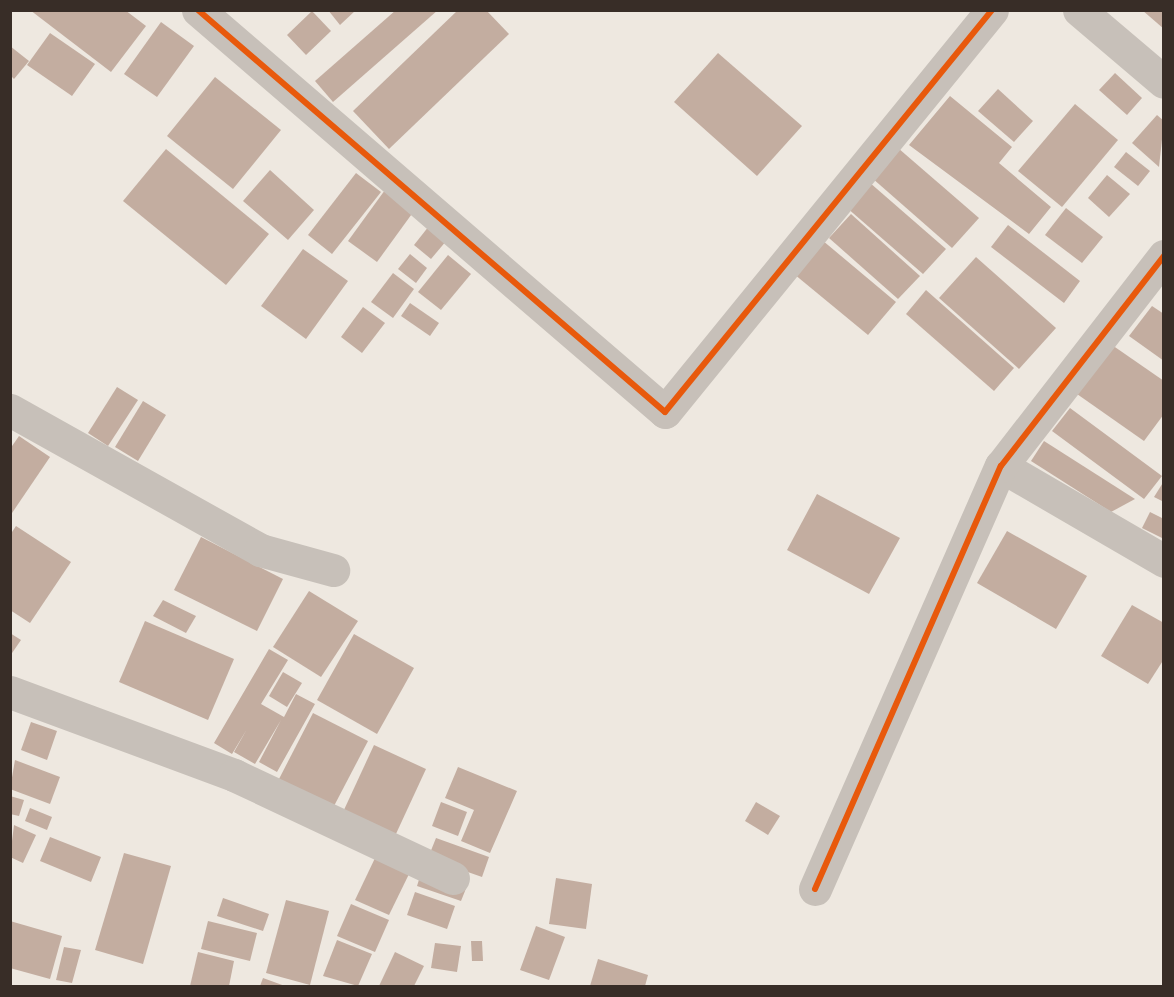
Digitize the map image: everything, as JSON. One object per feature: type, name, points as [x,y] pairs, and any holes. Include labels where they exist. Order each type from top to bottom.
[{"type":"street","points":[[198,10],[665,412],[992,10]]},
{"type":"street","points":[[1079,10],[1164,82]]},
{"type":"street","points":[[815,889],[1001,466],[1164,256]]},
{"type":"street","points":[[10,410],[260,550],[333,570]]},
{"type":"street","points":[[1001,466],[1164,561]]},
{"type":"street","points":[[10,692],[234,775],[453,878]]},
{"type":"building","points":[[30,10],[125,10],[146,26],[111,72]]},
{"type":"building","points":[[328,10],[356,10],[340,25]]},
{"type":"building","points":[[396,10],[438,10],[333,102],[315,81]]},
{"type":"building","points":[[458,10],[486,10],[509,34],[389,149],[353,111]]},
{"type":"building","points":[[1142,10],[1164,10],[1164,29]]},
{"type":"building","points":[[312,11],[331,31],[306,55],[287,35]]},
{"type":"building","points":[[161,22],[194,46],[157,97],[124,74]]},
{"type":"building","points":[[50,33],[95,64],[72,96],[27,65]]},
{"type":"building","points":[[10,46],[29,61],[14,79],[10,75]]},
{"type":"building","points":[[718,53],[802,126],[757,176],[674,102]]},
{"type":"building","points":[[1115,73],[1142,98],[1127,115],[1099,90]]},
{"type":"building","points":[[215,77],[281,130],[233,189],[167,136]]},
{"type":"building","points":[[998,89],[1033,121],[1014,142],[978,111]]},
{"type":"building","points":[[950,96],[1012,147],[999,163],[1051,207],[1029,234],[909,145]]},
{"type":"building","points":[[1075,104],[1118,140],[1062,207],[1018,171]]},
{"type":"building","points":[[1157,115],[1164,121],[1159,167],[1132,143]]},
{"type":"building","points":[[898,148],[979,218],[952,248],[872,178]]},
{"type":"building","points":[[166,149],[269,234],[226,285],[123,201]]},
{"type":"building","points":[[1126,152],[1150,171],[1138,186],[1114,167]]},
{"type":"building","points":[[270,170],[314,210],[288,240],[243,201]]},
{"type":"building","points":[[356,173],[381,192],[332,254],[308,235]]},
{"type":"building","points":[[1107,175],[1130,194],[1109,217],[1088,198]]},
{"type":"building","points":[[869,182],[946,249],[923,274],[846,207]]},
{"type":"building","points":[[385,190],[414,211],[377,262],[348,241]]},
{"type":"building","points":[[1066,208],[1103,237],[1082,263],[1045,235]]},
{"type":"building","points":[[851,214],[920,276],[898,299],[829,238]]},
{"type":"building","points":[[1008,225],[1080,281],[1064,303],[991,247]]},
{"type":"building","points":[[429,226],[447,240],[431,259],[414,245]]},
{"type":"building","points":[[822,240],[896,302],[868,335],[794,274]]},
{"type":"building","points":[[303,249],[348,281],[306,339],[261,306]]},
{"type":"building","points":[[410,254],[427,268],[416,283],[398,269]]},
{"type":"building","points":[[448,255],[471,274],[441,310],[418,292]]},
{"type":"building","points":[[976,257],[1056,328],[1019,369],[939,298]]},
{"type":"building","points":[[393,273],[414,289],[393,318],[371,302]]},
{"type":"building","points":[[926,290],[1014,368],[994,391],[906,314]]},
{"type":"building","points":[[410,303],[439,323],[430,336],[401,316]]},
{"type":"building","points":[[1152,306],[1164,314],[1164,361],[1129,336]]},
{"type":"building","points":[[363,307],[385,323],[362,353],[341,337]]},
{"type":"building","points":[[1112,345],[1164,381],[1164,414],[1144,441],[1077,394]]},
{"type":"building","points":[[117,387],[138,400],[108,446],[88,433]]},
{"type":"building","points":[[143,401],[166,415],[138,461],[115,447]]},
{"type":"building","points":[[1070,408],[1162,476],[1144,499],[1052,431]]},
{"type":"building","points":[[19,436],[50,457],[10,516],[10,449]]},
{"type":"building","points":[[1044,441],[1135,499],[1111,512],[1031,461]]},
{"type":"building","points":[[1164,481],[1164,502],[1154,497]]},
{"type":"building","points":[[817,494],[900,538],[869,594],[787,550]]},
{"type":"building","points":[[1150,512],[1164,519],[1164,539],[1142,528]]},
{"type":"building","points":[[16,526],[71,562],[30,623],[10,610],[10,535]]},
{"type":"building","points":[[1007,531],[1087,576],[1056,629],[977,583]]},
{"type":"building","points":[[201,537],[283,579],[257,631],[174,590]]},
{"type":"building","points":[[309,591],[358,621],[321,677],[273,647]]},
{"type":"building","points":[[163,600],[196,616],[186,633],[153,616]]},
{"type":"building","points":[[1132,605],[1164,623],[1164,659],[1148,684],[1101,656]]},
{"type":"building","points":[[145,621],[234,659],[208,720],[119,682]]},
{"type":"building","points":[[10,633],[21,640],[10,656]]},
{"type":"building","points":[[354,634],[414,668],[377,734],[317,700]]},
{"type":"building","points":[[269,649],[288,660],[261,704],[284,717],[296,694],[315,704],[277,772],[259,762],[281,720],[255,764],[234,752],[247,729],[232,754],[214,743]]},
{"type":"building","points":[[283,672],[302,683],[287,707],[269,696]]},
{"type":"building","points":[[313,713],[368,741],[334,806],[279,779]]},
{"type":"building","points":[[31,722],[57,731],[47,760],[21,750]]},
{"type":"building","points":[[374,745],[426,769],[395,836],[343,812]]},
{"type":"building","points":[[15,760],[60,777],[50,804],[10,789]]},
{"type":"building","points":[[458,767],[517,791],[490,853],[461,841],[474,810],[445,798]]},
{"type":"building","points":[[10,796],[24,800],[19,816],[10,814]]},
{"type":"building","points":[[441,802],[467,812],[458,836],[432,826]]},
{"type":"building","points":[[756,802],[780,816],[768,835],[745,821]]},
{"type":"building","points":[[30,808],[52,817],[47,830],[25,821]]},
{"type":"building","points":[[14,825],[36,835],[23,863],[10,857]]},
{"type":"building","points":[[50,837],[101,857],[91,882],[40,861]]},
{"type":"building","points":[[436,838],[489,857],[482,877],[428,858]]},
{"type":"building","points":[[124,853],[171,866],[143,964],[95,950]]},
{"type":"building","points":[[376,856],[410,872],[389,915],[355,900]]},
{"type":"building","points":[[422,870],[467,886],[461,901],[417,886]]},
{"type":"building","points":[[556,878],[592,884],[586,929],[549,924]]},
{"type":"building","points":[[415,892],[455,906],[447,929],[407,915]]},
{"type":"building","points":[[223,898],[269,914],[263,931],[217,916]]},
{"type":"building","points":[[286,900],[329,911],[310,985],[266,973]]},
{"type":"building","points":[[351,904],[389,920],[375,952],[337,936]]},
{"type":"building","points":[[10,921],[62,936],[50,979],[10,968]]},
{"type":"building","points":[[208,921],[257,933],[250,961],[201,949]]},
{"type":"building","points":[[536,926],[565,937],[549,980],[520,970]]},
{"type":"building","points":[[337,940],[372,954],[358,986],[323,976]]},
{"type":"building","points":[[471,941],[482,941],[483,961],[472,961]]},
{"type":"building","points":[[435,943],[461,946],[457,972],[431,968]]},
{"type":"building","points":[[64,947],[81,950],[72,983],[56,980]]},
{"type":"building","points":[[198,952],[234,961],[229,986],[190,986]]},
{"type":"building","points":[[395,952],[424,966],[414,986],[379,986]]},
{"type":"building","points":[[598,959],[648,975],[645,986],[590,986]]},
{"type":"building","points":[[263,978],[285,986],[260,986]]},
{"type":"cycle path","points":[[198,10],[665,412],[992,10]]},
{"type":"cycle path","points":[[815,889],[1001,466],[1164,256]]}]
